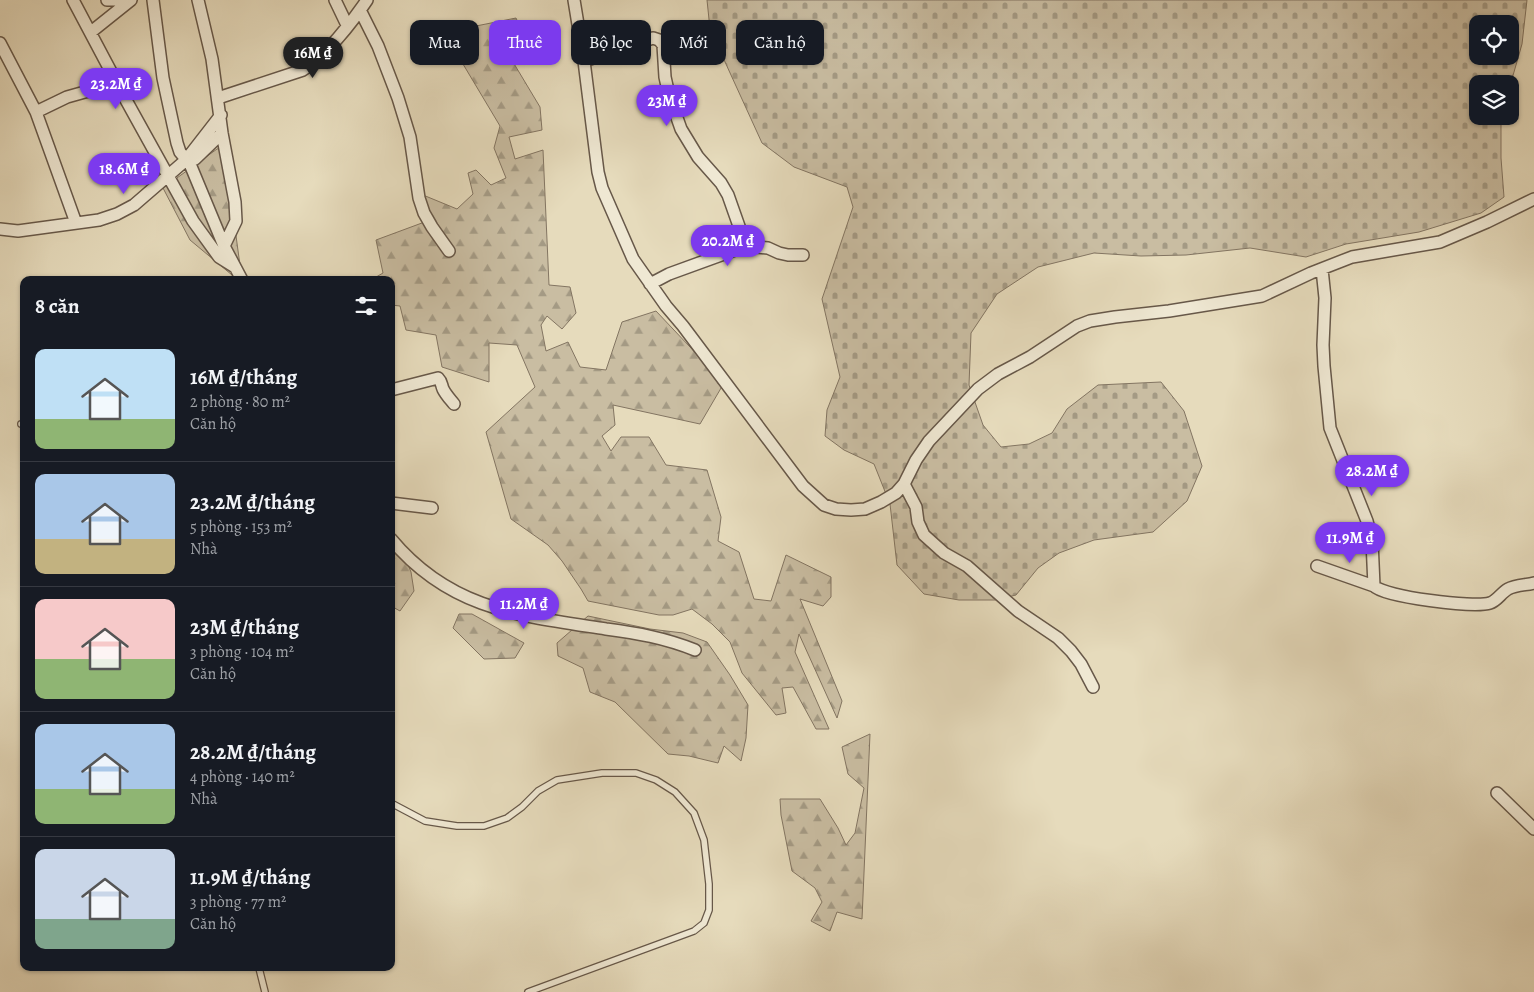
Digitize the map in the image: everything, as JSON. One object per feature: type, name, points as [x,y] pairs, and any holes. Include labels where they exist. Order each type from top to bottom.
[{"type":"street","points":[[73,0],[194,221],[219,257],[235,268]]},
{"type":"street","points":[[107,0],[130,0]]},
{"type":"street","points":[[91,32],[130,0]]},
{"type":"street","points":[[153,0],[157,38],[177,144],[188,162],[224,246],[240,276]]},
{"type":"street","points":[[198,0],[212,59],[222,133],[236,213],[234,227],[224,246]]},
{"type":"street","points":[[335,0],[347,25]]},
{"type":"street","points":[[218,98],[303,70],[312,64],[360,10],[366,0]]},
{"type":"street","points":[[574,0],[577,20]]},
{"type":"street","points":[[360,10],[378,46],[398,98],[410,137],[419,198],[424,213],[448,251]]},
{"type":"street","points":[[651,39],[659,40],[663,46],[665,77],[681,129],[698,157],[721,183],[728,195],[746,246]]},
{"type":"street","points":[[0,43],[36,112],[76,223]]},
{"type":"street","points":[[584,65],[595,159],[602,188],[633,259],[792,473],[824,505],[836,509],[865,509],[896,493],[904,484],[916,460],[929,441],[978,389],[998,374],[1030,357],[1077,326],[1090,321],[1262,296],[1352,257],[1440,242],[1534,199]]},
{"type":"street","points":[[36,112],[68,97],[117,83]]},
{"type":"street","points":[[188,162],[221,115]]},
{"type":"street","points":[[0,230],[18,231],[99,220],[117,214],[134,205],[168,174],[188,162],[222,133]]},
{"type":"street","points":[[650,284],[669,274],[746,246],[768,248],[788,255],[803,255]]},
{"type":"street","points":[[1322,269],[1325,298],[1324,366],[1330,428],[1367,521],[1372,541],[1374,586]]},
{"type":"street","points":[[395,389],[438,378],[448,398],[454,404]]},
{"type":"street","points":[[904,484],[916,507],[918,522],[924,535],[944,553],[967,566],[1018,611],[1058,638],[1071,650],[1093,687]]},
{"type":"street","points":[[395,503],[432,508]]},
{"type":"street","points":[[395,544],[427,575],[471,601],[530,618],[672,640],[695,650]]},
{"type":"street","points":[[1318,566],[1374,586],[1378,590],[1440,602],[1476,605],[1492,603],[1507,590],[1515,586],[1534,584]]},
{"type":"street","points":[[1497,794],[1534,829]]},
{"type":"lane","points":[[395,805],[425,821],[458,826],[484,826],[507,818],[522,807],[538,791],[557,780],[602,774],[636,774],[656,780],[675,792],[694,813],[704,840],[709,884],[708,910],[704,923],[694,932],[528,992]]},
{"type":"lane","points":[[260,971],[265,992]]},
{"type":"green space","points":[[707,0],[1527,0],[1519,54],[1519,15],[1469,15],[1469,65],[1516,65],[1513,75],[1469,75],[1469,125],[1501,125],[1504,197],[1481,213],[1419,232],[1346,244],[1306,257],[1250,248],[1186,255],[1141,256],[1094,253],[1038,267],[997,294],[971,333],[969,385],[983,425],[1001,447],[1029,444],[1052,433],[1067,409],[1098,385],[1161,382],[1184,411],[1202,466],[1187,501],[1153,532],[1094,540],[1059,553],[1038,568],[1016,595],[995,600],[959,600],[924,594],[897,565],[890,504],[874,464],[844,450],[825,436],[827,410],[840,377],[822,299],[853,207],[847,187],[794,167],[762,143],[726,64],[726,20],[709,20]]},
{"type":"green space","points":[[489,23],[489,65],[515,65],[540,107],[542,130],[509,137],[515,159],[543,150],[549,285],[570,287],[576,313],[562,329],[547,316],[541,325],[546,351],[568,342],[580,367],[606,370],[622,322],[656,311],[724,383],[700,424],[613,405],[615,425],[602,436],[611,451],[621,437],[649,437],[666,465],[707,470],[721,517],[718,541],[739,552],[754,599],[771,601],[786,555],[831,577],[831,597],[823,606],[800,599],[842,701],[837,718],[799,634],[795,652],[829,729],[816,729],[793,687],[782,688],[786,713],[776,715],[742,673],[730,642],[712,624],[692,609],[673,615],[659,615],[588,601],[562,561],[548,545],[511,519],[486,432],[535,387],[517,345],[489,343],[489,382],[442,367],[436,335],[406,330],[400,306],[395,305],[395,276],[378,276],[383,273],[376,240],[430,220],[423,195],[457,209],[473,194],[468,173],[476,170],[491,185],[506,178],[494,148],[500,126],[464,65],[479,65],[479,25]]},
{"type":"green space","points":[[224,147],[241,276],[233,276],[190,240],[163,188],[217,149]]},
{"type":"green space","points":[[395,550],[402,550],[411,572],[414,591],[400,611],[395,608]]},
{"type":"green space","points":[[459,614],[472,614],[524,643],[515,658],[484,659],[453,628]]},
{"type":"green space","points":[[588,616],[650,629],[683,633],[707,642],[748,705],[746,738],[741,761],[724,746],[718,763],[689,756],[668,754],[615,702],[590,692],[583,668],[558,656],[557,643]]},
{"type":"green space","points":[[870,734],[862,919],[837,912],[830,931],[811,921],[822,902],[815,888],[792,871],[781,815],[780,799],[820,799],[846,845],[855,833],[864,788],[848,774],[842,747]]}]
